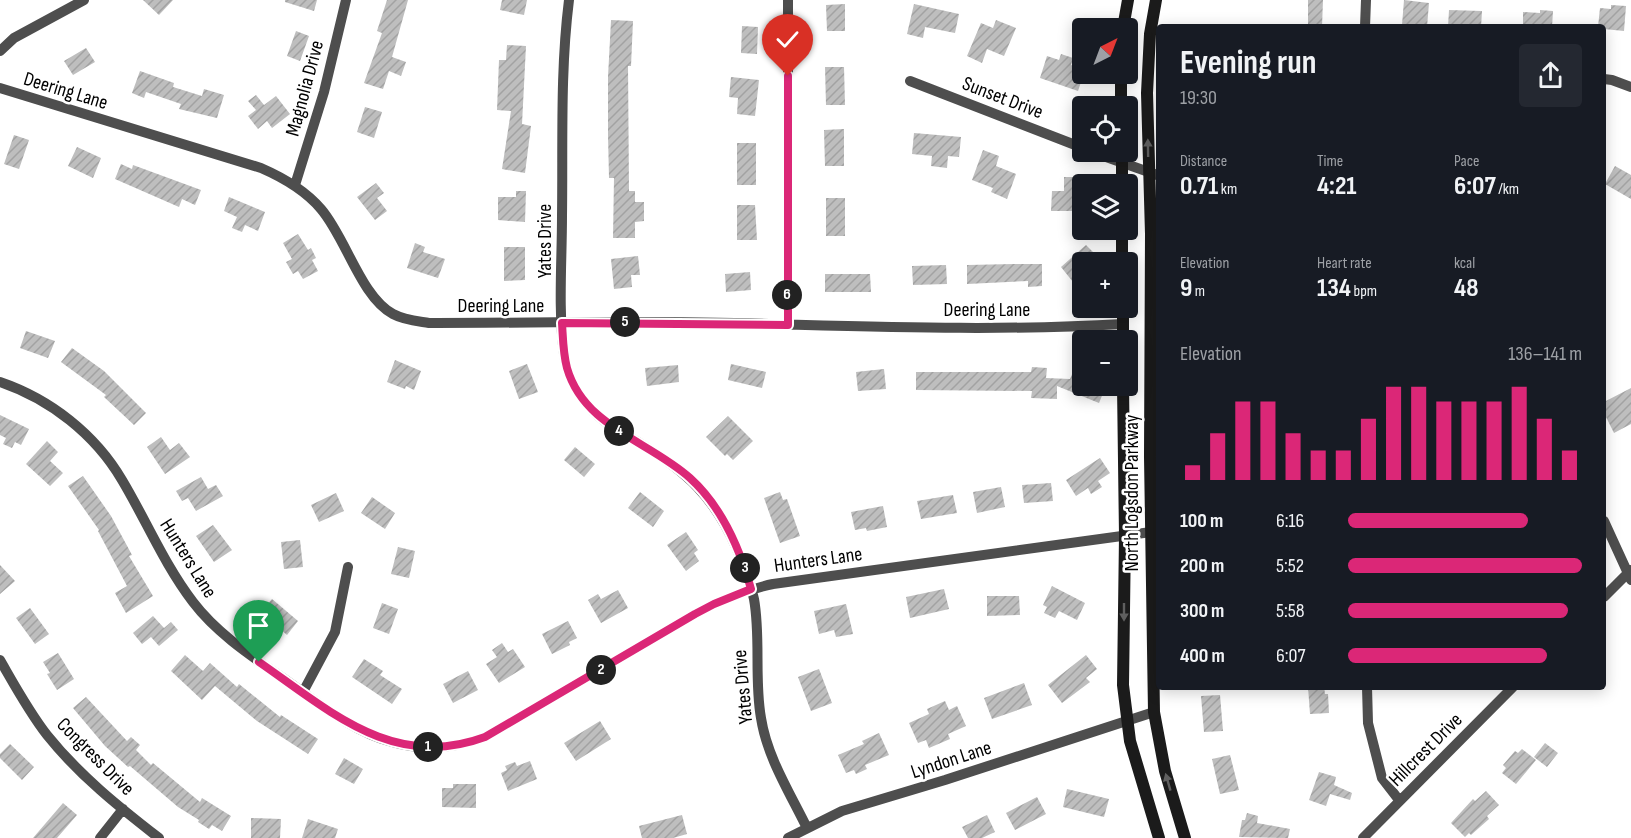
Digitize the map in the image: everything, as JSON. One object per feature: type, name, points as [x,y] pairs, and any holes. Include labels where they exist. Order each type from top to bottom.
[{"type":"main road","points":[[1125,18],[1128,0]]},
{"type":"main road","name":"North Logsdon Parkway","points":[[1156,0],[1148,63],[1154,174],[1151,234],[1151,532],[1154,712],[1165,771],[1185,838]]},
{"type":"main road","points":[[1123,318],[1123,330]]},
{"type":"main road","name":"North Logsdon Parkway","points":[[1123,396],[1125,536],[1123,684],[1127,720],[1137,769],[1159,838]]},
{"type":"street","points":[[0,51],[14,38],[84,0]]},
{"type":"street","name":"Magnolia Drive","points":[[295,185],[324,92],[346,0]]},
{"type":"street","name":"Yates Drive","points":[[569,0],[563,66],[562,323],[567,369],[581,397],[602,419],[667,460],[702,490],[720,516],[735,544],[751,589],[755,611],[758,703],[761,722],[771,754],[807,828]]},
{"type":"street","points":[[788,325],[789,0]]},
{"type":"street","points":[[1365,24],[1366,0]]},
{"type":"street","points":[[1606,79],[1631,87]]},
{"type":"street","name":"Sunset Drive","points":[[910,81],[1072,144]]},
{"type":"street","name":"Deering Lane","points":[[0,88],[261,168],[295,185],[322,210],[342,241],[368,290],[379,304],[393,314],[410,320],[429,323],[1079,327],[1123,324]]},
{"type":"street","points":[[1130,162],[1154,174]]},
{"type":"street","name":"Hunters Lane","points":[[0,382],[46,404],[87,436],[106,456],[122,479],[174,574],[193,603],[230,639],[303,692],[358,728],[394,743],[432,747],[468,743],[496,731],[705,609],[751,589],[784,582],[1151,532]]},
{"type":"street","points":[[1606,525],[1630,574],[1606,595]]},
{"type":"street","points":[[303,692],[335,632],[348,567]]},
{"type":"street","name":"Congress Drive","points":[[0,660],[46,734],[95,786],[159,838]]},
{"type":"street","points":[[1367,690],[1368,723],[1382,778],[1399,800]]},
{"type":"street","name":"Hillcrest Drive","points":[[1362,838],[1510,690]]},
{"type":"street","name":"Lyndon Lane","points":[[789,838],[834,815],[859,806],[1154,712]]},
{"type":"street","points":[[100,838],[123,809]]},
{"type":"building","points":[[143,0],[173,0],[159,15]]},
{"type":"building","points":[[285,0],[317,0],[314,11],[285,2]]},
{"type":"building","points":[[387,0],[408,0],[392,57],[406,62],[401,76],[389,71],[383,89],[364,83],[382,33],[377,31]]},
{"type":"building","points":[[502,0],[527,0],[524,15],[500,10]]},
{"type":"building","points":[[1308,0],[1323,0],[1322,24],[1308,24]]},
{"type":"building","points":[[1404,0],[1429,3],[1427,24],[1402,24]]},
{"type":"building","points":[[845,4],[845,31],[827,31],[826,5]]},
{"type":"building","points":[[914,4],[959,14],[955,33],[925,27],[923,38],[907,34]]},
{"type":"building","points":[[1611,5],[1626,6],[1624,31],[1606,29],[1606,24],[1598,24],[1600,8],[1611,9]]},
{"type":"building","points":[[1449,10],[1482,11],[1481,24],[1448,24]]},
{"type":"building","points":[[1540,10],[1553,11],[1552,24],[1523,24],[1523,12],[1540,13]]},
{"type":"building","points":[[611,20],[633,21],[631,66],[628,66],[629,191],[635,191],[635,202],[644,202],[644,221],[635,222],[635,238],[613,238],[614,178],[609,178],[608,135]]},
{"type":"building","points":[[996,20],[1016,28],[1004,56],[987,49],[982,63],[967,56],[981,23],[993,28]]},
{"type":"building","points":[[742,26],[758,27],[757,54],[741,53]]},
{"type":"building","points":[[296,31],[309,36],[300,61],[287,56]]},
{"type":"building","points":[[507,45],[526,46],[522,124],[531,126],[525,173],[502,169],[511,111],[497,110],[499,60],[506,60]]},
{"type":"building","points":[[86,48],[95,62],[73,75],[64,61]]},
{"type":"building","points":[[1061,54],[1072,58],[1072,84],[1080,84],[1078,91],[1040,78],[1047,56],[1059,60]]},
{"type":"building","points":[[825,67],[844,67],[845,105],[826,105]]},
{"type":"building","points":[[140,71],[174,83],[173,87],[202,96],[204,89],[224,95],[217,118],[179,109],[181,104],[146,92],[144,98],[132,93]]},
{"type":"building","points":[[731,77],[759,80],[755,116],[737,114],[738,98],[729,97]]},
{"type":"building","points":[[256,95],[264,105],[276,96],[290,114],[272,128],[267,121],[258,129],[248,116],[256,110],[248,101]]},
{"type":"building","points":[[365,107],[382,112],[374,138],[357,132]]},
{"type":"building","points":[[844,129],[844,166],[825,166],[824,130]]},
{"type":"building","points":[[914,133],[961,137],[959,157],[948,156],[947,168],[931,166],[932,156],[912,154]]},
{"type":"building","points":[[14,135],[29,140],[19,169],[4,164]]},
{"type":"building","points":[[737,143],[756,143],[756,185],[737,185]]},
{"type":"building","points":[[77,147],[101,158],[93,178],[68,166]]},
{"type":"building","points":[[983,150],[999,156],[996,166],[1016,174],[1007,199],[991,192],[993,188],[972,180]]},
{"type":"building","points":[[121,164],[132,169],[133,165],[201,190],[195,205],[182,199],[179,207],[115,179]]},
{"type":"building","points":[[1615,166],[1631,175],[1631,199],[1606,185]]},
{"type":"building","points":[[1064,177],[1072,177],[1072,211],[1051,211],[1052,191],[1064,191]]},
{"type":"building","points":[[376,183],[384,193],[377,198],[387,211],[375,220],[357,197]]},
{"type":"building","points":[[516,191],[526,191],[525,222],[498,220],[498,197],[516,197]]},
{"type":"building","points":[[229,197],[265,212],[258,231],[245,225],[242,232],[232,228],[237,217],[224,211]]},
{"type":"building","points":[[826,198],[845,198],[845,236],[826,236]]},
{"type":"building","points":[[737,205],[755,205],[757,240],[737,240]]},
{"type":"building","points":[[298,234],[308,250],[311,248],[316,258],[312,260],[318,271],[303,279],[298,271],[293,274],[286,262],[292,259],[283,243]]},
{"type":"building","points":[[415,243],[425,247],[423,252],[445,259],[438,278],[407,268]]},
{"type":"building","points":[[1086,245],[1093,252],[1078,252]]},
{"type":"building","points":[[504,247],[525,247],[525,280],[504,281]]},
{"type":"building","points":[[638,256],[640,275],[631,275],[632,287],[614,289],[611,259]]},
{"type":"building","points":[[1072,257],[1072,281],[1061,267]]},
{"type":"building","points":[[1042,264],[1042,286],[1028,287],[1028,281],[967,284],[967,265]]},
{"type":"building","points":[[946,265],[947,284],[913,285],[912,266]]},
{"type":"building","points":[[750,272],[751,290],[726,292],[725,274]]},
{"type":"building","points":[[825,274],[870,274],[871,292],[825,292]]},
{"type":"building","points":[[26,331],[55,341],[48,358],[20,348]]},
{"type":"building","points":[[72,348],[104,371],[146,413],[134,425],[104,397],[106,395],[61,362]]},
{"type":"building","points":[[395,360],[421,371],[414,390],[387,382]]},
{"type":"building","points":[[527,364],[538,392],[519,399],[509,371]]},
{"type":"building","points":[[731,364],[766,372],[762,388],[728,380]]},
{"type":"building","points":[[678,365],[679,382],[647,386],[645,368]]},
{"type":"building","points":[[1032,367],[1047,368],[1046,378],[1070,379],[1072,374],[1072,392],[1057,386],[1057,399],[1031,398],[1032,391],[916,390],[916,372],[1031,372]]},
{"type":"building","points":[[884,369],[886,389],[858,391],[856,372]]},
{"type":"building","points":[[1631,388],[1631,424],[1614,433],[1606,417],[1606,401]]},
{"type":"building","points":[[1082,396],[1102,396],[1099,403]]},
{"type":"building","points":[[0,415],[29,429],[21,445],[15,442],[12,448],[3,444],[6,438],[0,435]]},
{"type":"building","points":[[728,416],[753,441],[733,460],[727,454],[725,456],[706,437]]},
{"type":"building","points":[[161,437],[170,450],[179,443],[190,457],[165,474],[147,447]]},
{"type":"building","points":[[47,441],[58,452],[50,461],[63,473],[50,486],[26,464]]},
{"type":"building","points":[[575,447],[595,464],[584,477],[564,460]]},
{"type":"building","points":[[1100,458],[1110,473],[1098,481],[1102,487],[1091,494],[1088,488],[1076,496],[1066,480]]},
{"type":"building","points":[[83,476],[111,516],[132,555],[129,556],[153,596],[126,613],[115,593],[127,586],[99,530],[68,486]]},
{"type":"building","points":[[201,477],[208,489],[216,485],[223,496],[196,511],[188,498],[182,501],[176,491]]},
{"type":"building","points":[[1051,483],[1053,501],[1024,503],[1022,485]]},
{"type":"building","points":[[1001,487],[1005,507],[977,513],[973,492]]},
{"type":"building","points":[[640,492],[664,511],[653,527],[628,508]]},
{"type":"building","points":[[780,492],[783,500],[787,499],[800,536],[780,543],[764,498]]},
{"type":"building","points":[[336,493],[344,511],[319,522],[311,505]]},
{"type":"building","points":[[953,495],[957,513],[921,519],[917,501]]},
{"type":"building","points":[[372,497],[395,513],[385,529],[361,513]]},
{"type":"building","points":[[883,506],[887,527],[867,531],[866,528],[855,530],[851,512]]},
{"type":"building","points":[[213,525],[232,550],[214,562],[196,536]]},
{"type":"building","points":[[686,532],[698,550],[694,553],[699,561],[686,571],[667,545]]},
{"type":"building","points":[[300,540],[303,567],[284,569],[281,542]]},
{"type":"building","points":[[398,547],[415,551],[409,578],[391,574]]},
{"type":"building","points":[[0,565],[15,581],[0,594]]},
{"type":"building","points":[[1052,586],[1085,603],[1077,620],[1059,611],[1055,618],[1044,613],[1047,607],[1043,605]]},
{"type":"building","points":[[944,589],[949,609],[910,618],[906,597]]},
{"type":"building","points":[[618,590],[628,608],[601,623],[588,600],[598,594],[601,599]]},
{"type":"building","points":[[987,596],[1019,596],[1020,615],[987,616]]},
{"type":"building","points":[[272,599],[298,621],[287,635],[261,612]]},
{"type":"building","points":[[382,603],[398,609],[389,634],[373,628]]},
{"type":"building","points":[[846,604],[853,634],[836,637],[834,630],[819,634],[814,611]]},
{"type":"building","points":[[30,608],[49,634],[35,644],[16,618]]},
{"type":"building","points":[[153,616],[164,628],[171,622],[178,630],[159,646],[151,637],[142,644],[133,633]]},
{"type":"building","points":[[568,621],[577,638],[569,642],[570,645],[552,654],[542,634]]},
{"type":"building","points":[[502,643],[508,652],[513,649],[525,667],[499,683],[486,664],[497,657],[492,650]]},
{"type":"building","points":[[58,653],[74,679],[57,690],[43,662]]},
{"type":"building","points":[[185,655],[203,671],[210,663],[237,687],[239,684],[280,717],[281,715],[318,739],[308,754],[257,721],[215,686],[202,700],[171,671]]},
{"type":"building","points":[[1086,655],[1097,669],[1086,678],[1090,682],[1062,703],[1048,685]]},
{"type":"building","points":[[364,659],[383,671],[380,675],[402,689],[392,704],[352,677]]},
{"type":"building","points":[[819,669],[832,703],[811,711],[798,677]]},
{"type":"building","points":[[468,671],[478,690],[453,703],[443,684]]},
{"type":"building","points":[[1024,683],[1032,705],[992,719],[984,698]]},
{"type":"building","points":[[1308,690],[1324,690],[1325,694],[1328,694],[1329,713],[1310,714]]},
{"type":"building","points":[[1220,695],[1223,731],[1204,732],[1201,696]]},
{"type":"building","points":[[86,697],[127,741],[131,737],[140,745],[136,750],[151,765],[153,763],[200,802],[202,798],[231,816],[222,831],[212,825],[209,829],[198,822],[199,820],[178,807],[105,746],[73,708]]},
{"type":"building","points":[[945,701],[949,710],[957,706],[966,726],[948,734],[950,739],[929,748],[926,740],[918,743],[909,723],[929,714],[927,709]]},
{"type":"building","points":[[600,721],[611,739],[576,761],[564,743]]},
{"type":"building","points":[[879,733],[889,755],[865,765],[867,769],[856,774],[854,770],[846,773],[838,755],[864,744],[862,741]]},
{"type":"building","points":[[1545,743],[1558,753],[1547,767],[1534,757]]},
{"type":"building","points":[[10,744],[34,767],[22,780],[0,758],[0,754]]},
{"type":"building","points":[[1522,749],[1536,760],[1516,784],[1502,773],[1506,768],[1503,765],[1515,751],[1518,753]]},
{"type":"building","points":[[1230,755],[1239,790],[1220,794],[1212,759]]},
{"type":"building","points":[[344,758],[363,769],[354,784],[335,774]]},
{"type":"building","points":[[530,761],[537,779],[508,791],[501,773],[507,770],[505,766],[515,762],[517,766]]},
{"type":"building","points":[[1319,772],[1336,777],[1334,785],[1352,793],[1350,800],[1330,794],[1326,806],[1309,800]]},
{"type":"building","points":[[453,784],[476,784],[476,808],[442,807],[442,788],[453,788]]},
{"type":"building","points":[[1067,789],[1109,799],[1104,817],[1063,807]]},
{"type":"building","points":[[1486,791],[1499,805],[1487,816],[1489,819],[1471,835],[1469,833],[1465,837],[1451,823],[1473,799],[1475,801]]},
{"type":"building","points":[[1037,797],[1046,814],[1015,830],[1006,813]]},
{"type":"building","points":[[63,803],[77,815],[57,838],[33,838]]},
{"type":"building","points":[[1247,813],[1258,816],[1257,823],[1290,829],[1288,838],[1239,837],[1242,820],[1245,820]]},
{"type":"building","points":[[682,815],[687,834],[673,838],[642,838],[639,826]]},
{"type":"building","points":[[987,815],[995,832],[982,838],[968,838],[962,827]]},
{"type":"building","points":[[251,818],[281,819],[280,838],[251,838]]},
{"type":"building","points":[[308,819],[338,829],[335,838],[302,838]]},
{"type":"route","points":[[259,662],[341,718],[376,737],[413,746],[450,747],[485,737],[695,614],[733,595],[751,589],[735,544],[712,502],[702,490],[680,469],[602,419],[581,397],[567,369],[562,323],[788,325],[788,76]]}]
